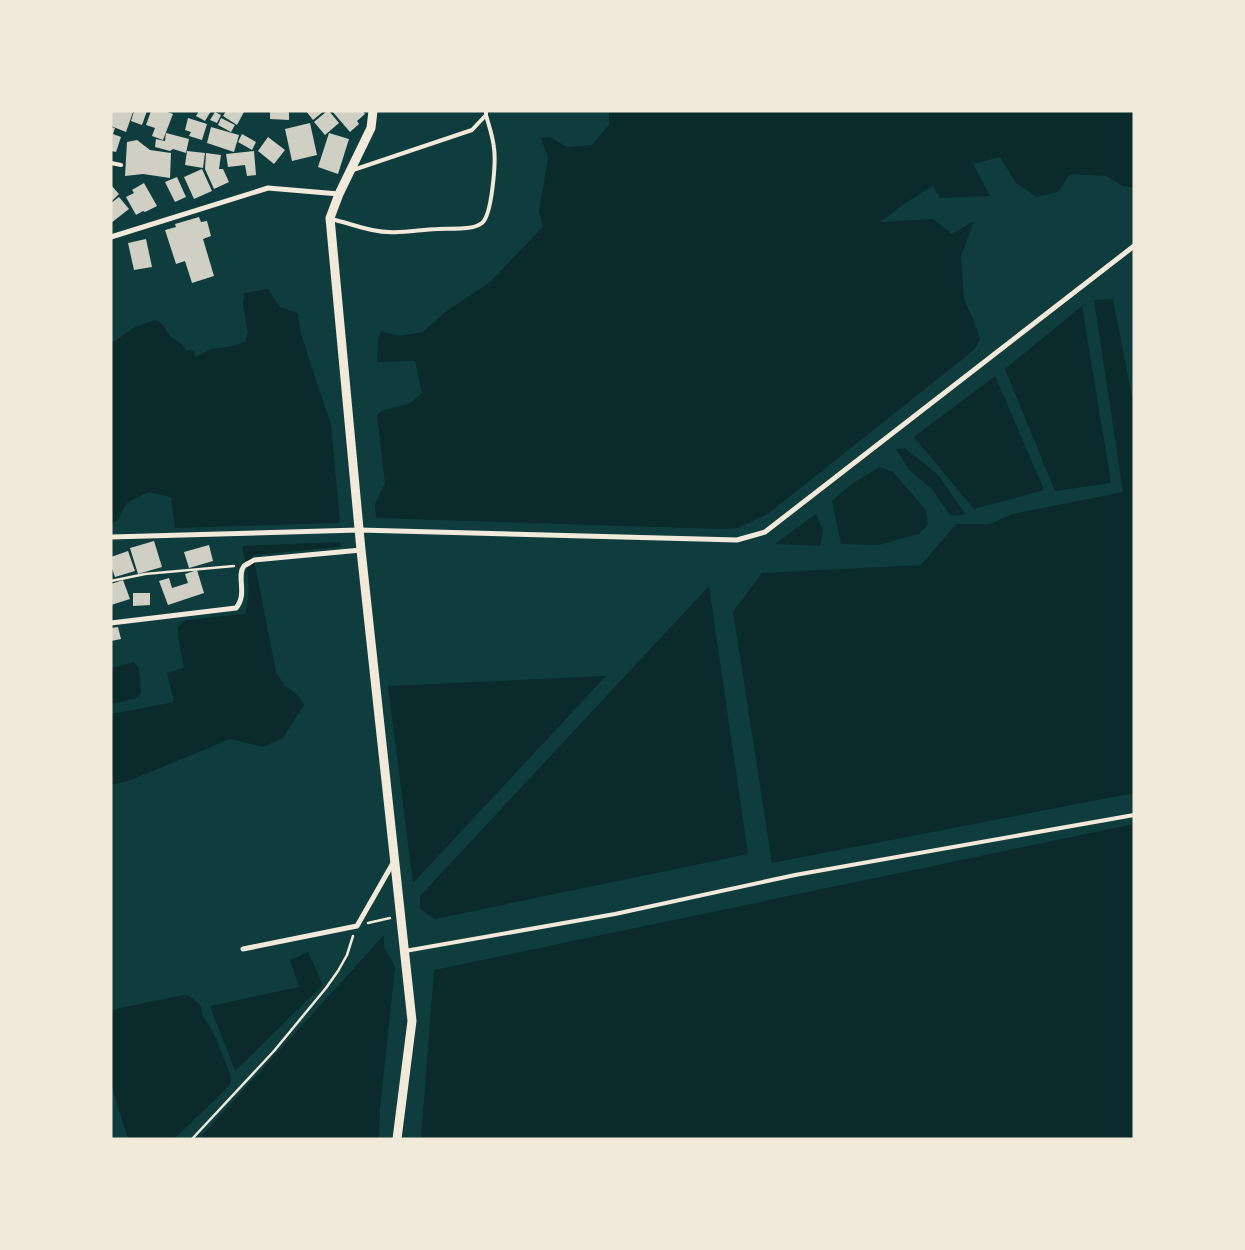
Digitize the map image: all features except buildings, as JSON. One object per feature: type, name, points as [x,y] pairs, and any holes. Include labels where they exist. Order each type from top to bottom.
[{"type":"street","points":[[373,111],[371,128],[339,194],[330,218],[361,550],[412,1021],[397,1139]]},
{"type":"street","points":[[111,237],[268,188],[339,194]]},
{"type":"street","points":[[111,537],[359,530],[737,540],[765,532],[1134,246]]},
{"type":"street","points":[[111,623],[236,608],[240,603],[242,593],[242,571],[245,565],[254,560],[361,550]]},
{"type":"street","points":[[243,949],[356,926],[395,860]]},
{"type":"lane","points":[[350,171],[472,130],[486,113]]},
{"type":"lane","points":[[330,218],[372,230],[393,232],[466,228],[482,223],[490,208],[495,162],[494,146],[486,113]]},
{"type":"lane","points":[[111,163],[120,165]]},
{"type":"lane","points":[[405,951],[615,914],[795,875],[1134,815]]},
{"type":"path","points":[[111,580],[145,574],[245,565]]},
{"type":"path","points":[[192,1139],[274,1051],[326,988],[347,955],[356,926],[401,915]]},
{"type":"water","points":[[609,111],[1134,111],[1134,134],[1132,139],[1134,140],[1134,187],[1125,187],[1106,176],[1070,174],[1058,192],[1037,197],[1016,183],[1000,157],[973,164],[990,196],[940,198],[933,186],[880,222],[933,219],[952,234],[974,221],[961,256],[964,299],[980,339],[974,350],[769,513],[738,528],[376,518],[375,504],[385,483],[377,415],[382,411],[409,404],[422,393],[415,361],[377,362],[378,341],[381,331],[399,336],[423,332],[445,312],[490,282],[543,227],[539,211],[548,158],[541,138],[550,137],[567,147],[592,145],[609,125]]},
{"type":"water","points":[[268,289],[280,307],[298,313],[300,330],[331,424],[340,523],[175,528],[171,497],[149,492],[127,503],[118,520],[111,526],[111,341],[115,341],[133,328],[155,320],[162,324],[171,337],[186,350],[194,351],[195,357],[211,349],[234,346],[245,341],[248,333],[243,305],[244,293]]},
{"type":"water","points":[[1113,299],[1134,407],[1134,793],[772,863],[733,612],[762,573],[921,565],[956,524],[990,524],[1012,514],[1123,492],[1094,300]]},
{"type":"water","points":[[1082,306],[1111,483],[1055,491],[1005,369]]},
{"type":"water","points":[[995,376],[1044,490],[974,509],[914,437]]},
{"type":"water","points":[[905,448],[938,475],[966,515],[950,515],[932,489],[909,470],[896,449]]},
{"type":"water","points":[[880,467],[893,472],[926,510],[928,524],[919,534],[879,545],[841,544],[832,501],[853,483]]},
{"type":"water","points":[[816,514],[823,530],[820,546],[775,544]]},
{"type":"water","points":[[340,542],[341,547],[253,555],[276,672],[284,685],[299,696],[304,705],[283,738],[263,747],[230,739],[131,780],[111,785],[111,714],[174,702],[167,673],[184,668],[178,637],[178,626],[186,620],[245,614],[248,588],[242,546]]},
{"type":"water","points":[[709,586],[748,854],[435,919],[420,909],[420,896]]},
{"type":"water","points":[[134,662],[139,669],[141,694],[137,698],[111,704],[111,668]]},
{"type":"water","points":[[606,676],[413,883],[388,686]]},
{"type":"water","points":[[1134,824],[1134,1139],[421,1139],[434,970]]},
{"type":"water","points":[[384,935],[384,947],[395,967],[380,1109],[379,1139],[199,1139]]},
{"type":"water","points":[[308,952],[323,985],[235,1071],[210,1006],[299,987],[290,960]]},
{"type":"water","points":[[183,995],[189,996],[201,1006],[203,1016],[215,1036],[230,1074],[231,1082],[174,1139],[130,1139],[127,1136],[111,1084],[111,1010]]}]
